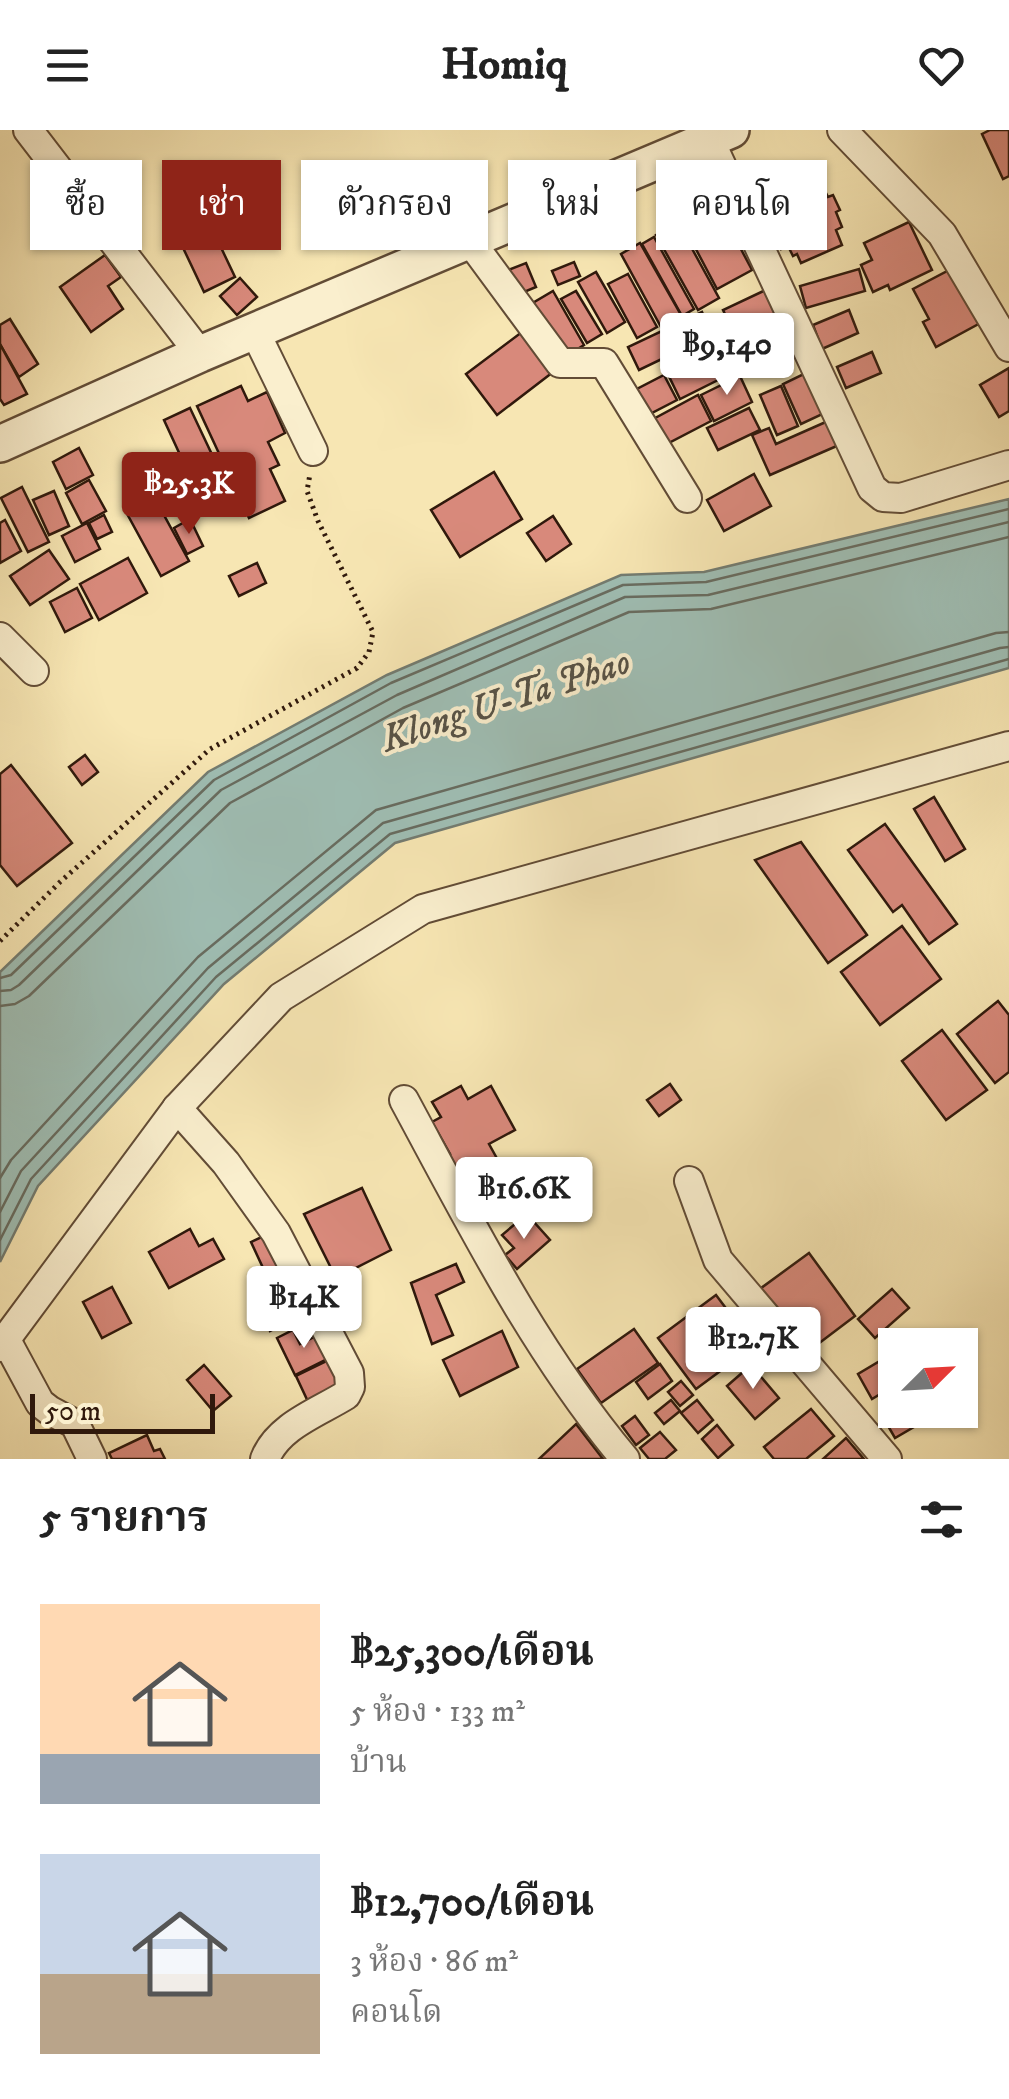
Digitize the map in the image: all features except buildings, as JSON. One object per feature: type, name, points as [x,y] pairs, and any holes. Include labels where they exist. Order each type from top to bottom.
[{"type":"street","points":[[28,130],[200,354]]},
{"type":"street","points":[[842,130],[942,234],[1009,347]]},
{"type":"street","points":[[488,234],[720,135],[872,488],[883,497],[900,498],[1009,465]]},
{"type":"street","points":[[0,444],[200,354],[451,250]]},
{"type":"street","points":[[476,250],[560,363],[604,364],[687,498]]},
{"type":"street","points":[[254,332],[312,451]]},
{"type":"street","points":[[0,637],[34,671]]},
{"type":"street","points":[[92,1459],[75,1424],[40,1402],[3,1344],[177,1108],[281,998],[422,909],[1009,746]]},
{"type":"street","points":[[404,1100],[510,1295],[588,1415],[625,1459]]},
{"type":"street","points":[[177,1108],[226,1163],[276,1234],[349,1372],[350,1388],[346,1395],[283,1432],[272,1442],[265,1459]]},
{"type":"street","points":[[690,1181],[718,1260],[887,1459]]},
{"type":"path","points":[[0,941],[60,882],[210,749],[357,668],[369,652],[373,632],[318,521],[307,490],[312,451]]},
{"type":"water","name":"Klong U-Ta Phao","points":[[1009,499],[1009,668],[395,843],[224,984],[38,1186],[0,1262],[0,972],[208,772],[387,675],[621,575],[704,572]]}]
